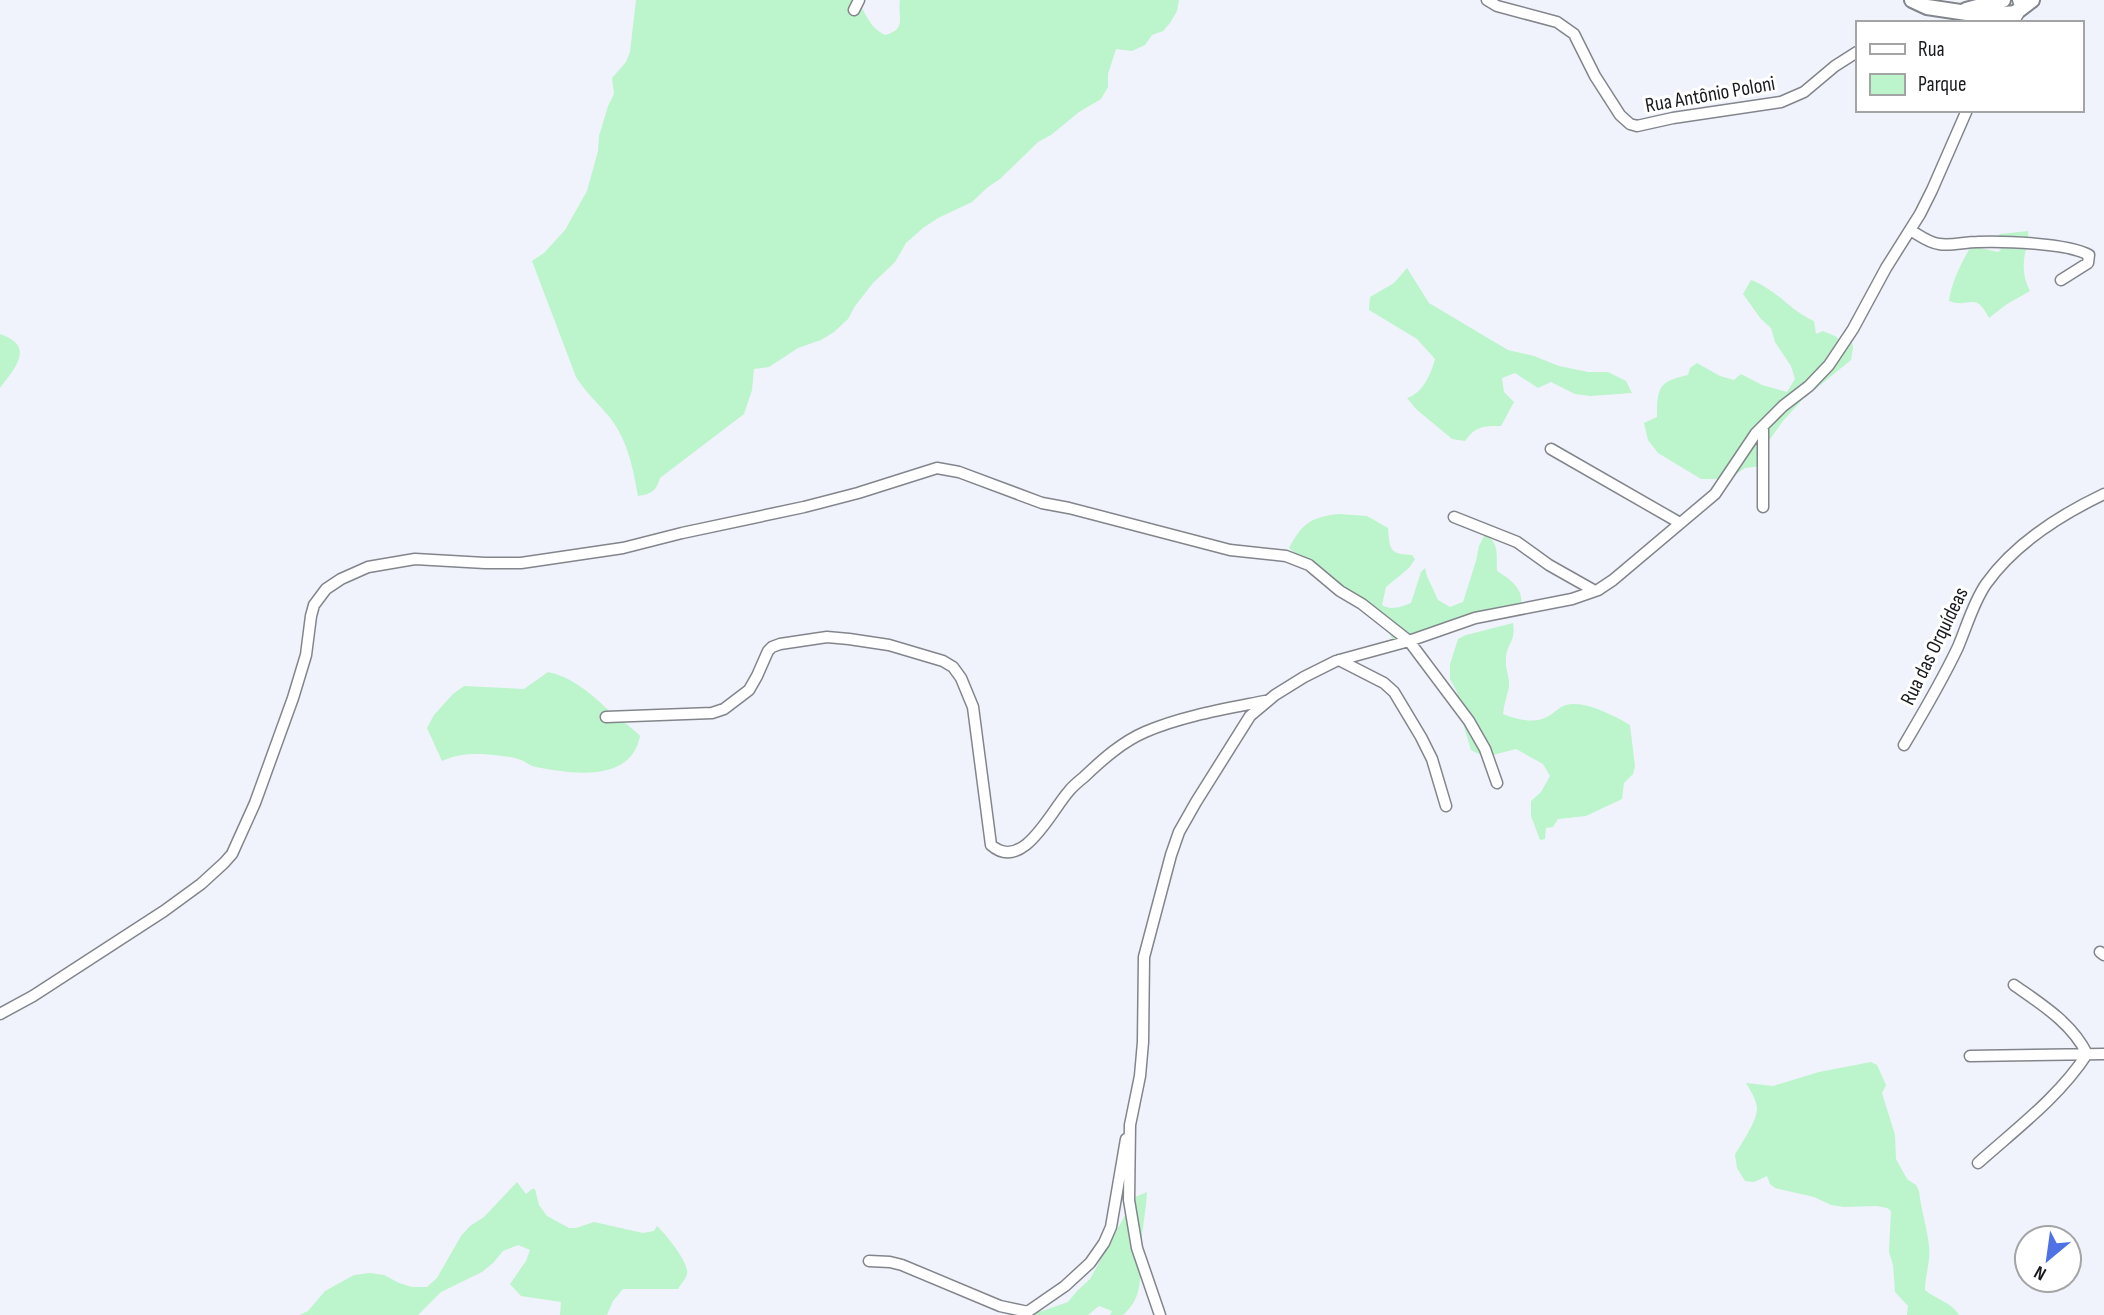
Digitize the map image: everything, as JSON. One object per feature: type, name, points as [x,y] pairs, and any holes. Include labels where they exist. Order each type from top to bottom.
[{"type":"main road","points":[[1912,0],[1927,7],[1958,12],[2015,13],[2024,3]]},
{"type":"street","points":[[854,10],[859,0]]},
{"type":"street","name":"Rua Antônio Poloni","points":[[1487,0],[1497,6],[1557,22],[1574,34],[1595,76],[1620,115],[1630,124],[1637,126],[1781,102],[1804,92],[1856,53]]},
{"type":"street","points":[[869,1261],[902,1265],[1000,1306],[1026,1313],[1065,1286],[1090,1263],[1111,1227],[1123,1152],[1140,1076],[1144,957],[1171,855],[1179,832],[1250,716],[1304,677],[1339,660],[1409,641],[1475,618],[1572,599],[1595,591],[1613,580],[1715,494],[1744,449],[1763,426],[1829,365],[1853,329],[1932,191],[1966,112]]},
{"type":"street","points":[[1910,230],[1928,241],[1940,244],[2022,242],[2076,250],[2089,255],[2088,263],[2061,280]]},
{"type":"street","points":[[1763,426],[1763,507]]},
{"type":"street","points":[[1551,449],[1680,523]]},
{"type":"street","points":[[0,1014],[33,996],[164,911],[232,854],[277,746],[306,655],[310,616],[314,605],[326,589],[341,579],[368,567],[415,559],[522,563],[588,554],[804,507],[937,468],[1042,503],[1230,550],[1286,556],[1309,565],[1409,641],[1469,721],[1485,749],[1497,783]]},
{"type":"street","name":"Rua das Orquídeas","points":[[1903,745],[1939,686],[1959,645],[1976,600],[1987,583],[2015,551],[2038,532],[2104,494]]},
{"type":"street","points":[[1454,517],[1517,541],[1549,565],[1595,591]]},
{"type":"street","points":[[606,717],[712,713],[724,709],[749,690],[768,651],[772,647],[788,643],[827,637],[849,639],[889,645],[943,661],[953,667],[961,678],[973,708],[991,845],[1001,852],[1011,853],[1029,843],[1069,791],[1118,747],[1144,732],[1174,722],[1269,700]]},
{"type":"street","points":[[1339,660],[1384,683],[1394,692],[1432,759],[1446,806]]},
{"type":"street","points":[[2014,985],[2070,1029],[2087,1054]]},
{"type":"street","points":[[1978,1163],[2073,1076],[2087,1054]]},
{"type":"street","points":[[1970,1056],[2104,1054]]},
{"type":"street","points":[[1130,1125],[1129,1200],[1137,1248],[1160,1315]]},
{"type":"green space","points":[[636,0],[858,0],[872,24],[885,35],[899,26],[900,0],[1179,0],[1177,11],[1170,23],[1163,31],[1152,35],[1145,45],[1132,51],[1116,49],[1108,74],[1108,87],[1101,99],[1038,142],[972,202],[923,228],[906,243],[895,262],[873,283],[848,319],[834,332],[798,348],[769,367],[754,369],[752,390],[744,414],[660,478],[653,491],[638,496],[632,465],[622,437],[611,419],[576,377],[532,261],[544,253],[565,230],[587,191],[598,151],[599,136],[614,94],[612,78],[626,62],[630,52]]},
{"type":"green space","points":[[2028,231],[2024,265],[2030,291],[1989,318],[1976,302],[1949,301],[1960,266],[1971,246],[1998,252],[2001,250],[1997,237],[2000,234]]},
{"type":"green space","points":[[1407,268],[1429,303],[1508,350],[1559,366],[1588,372],[1608,372],[1626,381],[1632,393],[1590,396],[1575,394],[1551,382],[1538,388],[1515,373],[1502,378],[1504,392],[1514,402],[1501,426],[1480,428],[1465,441],[1452,439],[1407,398],[1422,387],[1429,377],[1435,359],[1417,339],[1369,310],[1370,297],[1394,283]]},
{"type":"green space","points":[[1751,280],[1761,284],[1814,321],[1816,334],[1823,331],[1837,337],[1844,349],[1852,342],[1851,360],[1802,400],[1783,421],[1763,449],[1761,466],[1745,468],[1732,477],[1701,479],[1658,453],[1648,440],[1644,423],[1657,417],[1661,388],[1670,380],[1688,375],[1690,368],[1697,363],[1720,376],[1734,380],[1741,374],[1762,385],[1787,392],[1795,379],[1791,366],[1775,342],[1771,328],[1743,294]]},
{"type":"green space","points":[[0,334],[11,339],[20,351],[16,365],[0,388]]},
{"type":"green space","points":[[1339,514],[1367,516],[1388,528],[1392,549],[1412,555],[1415,559],[1409,568],[1386,587],[1382,605],[1393,608],[1411,603],[1421,572],[1425,568],[1438,600],[1450,607],[1463,602],[1485,534],[1495,546],[1497,571],[1519,591],[1520,609],[1393,640],[1387,630],[1362,605],[1289,548],[1308,523],[1321,517]]},
{"type":"green space","points":[[1513,623],[1513,635],[1506,654],[1509,687],[1503,714],[1536,720],[1547,717],[1561,707],[1574,704],[1599,710],[1630,725],[1635,766],[1633,774],[1624,783],[1622,799],[1586,816],[1558,819],[1553,827],[1546,828],[1545,839],[1540,840],[1531,816],[1531,801],[1541,792],[1550,776],[1543,764],[1516,749],[1485,757],[1471,750],[1458,707],[1457,692],[1450,679],[1450,664],[1458,639]]},
{"type":"green space","points":[[548,672],[579,685],[640,736],[634,751],[625,762],[598,772],[582,773],[536,767],[515,758],[488,754],[461,755],[442,761],[427,728],[434,715],[453,694],[464,686],[524,689]]},
{"type":"green space","points":[[1871,1062],[1877,1065],[1886,1085],[1882,1093],[1895,1135],[1896,1159],[1907,1179],[1916,1185],[1919,1191],[1929,1252],[1925,1290],[1952,1307],[1959,1315],[1907,1315],[1908,1306],[1895,1292],[1889,1252],[1891,1211],[1887,1208],[1831,1205],[1814,1197],[1775,1188],[1767,1176],[1754,1182],[1745,1181],[1737,1168],[1735,1155],[1752,1126],[1757,1109],[1746,1083],[1773,1086],[1819,1072]]},
{"type":"green space","points":[[517,1182],[526,1194],[535,1189],[539,1205],[547,1216],[569,1228],[594,1222],[643,1233],[654,1231],[657,1226],[681,1256],[687,1269],[685,1278],[678,1289],[623,1289],[613,1301],[607,1315],[560,1315],[561,1302],[521,1296],[510,1284],[526,1261],[530,1250],[518,1245],[503,1251],[482,1272],[441,1292],[418,1315],[300,1315],[308,1311],[325,1291],[354,1275],[384,1275],[412,1287],[427,1287],[437,1278],[461,1236],[484,1217]]},
{"type":"green space","points":[[1147,1192],[1139,1290],[1131,1307],[1123,1315],[1110,1315],[1112,1311],[1099,1306],[1088,1315],[1017,1315],[1042,1311],[1068,1302],[1090,1279],[1135,1197]]}]
